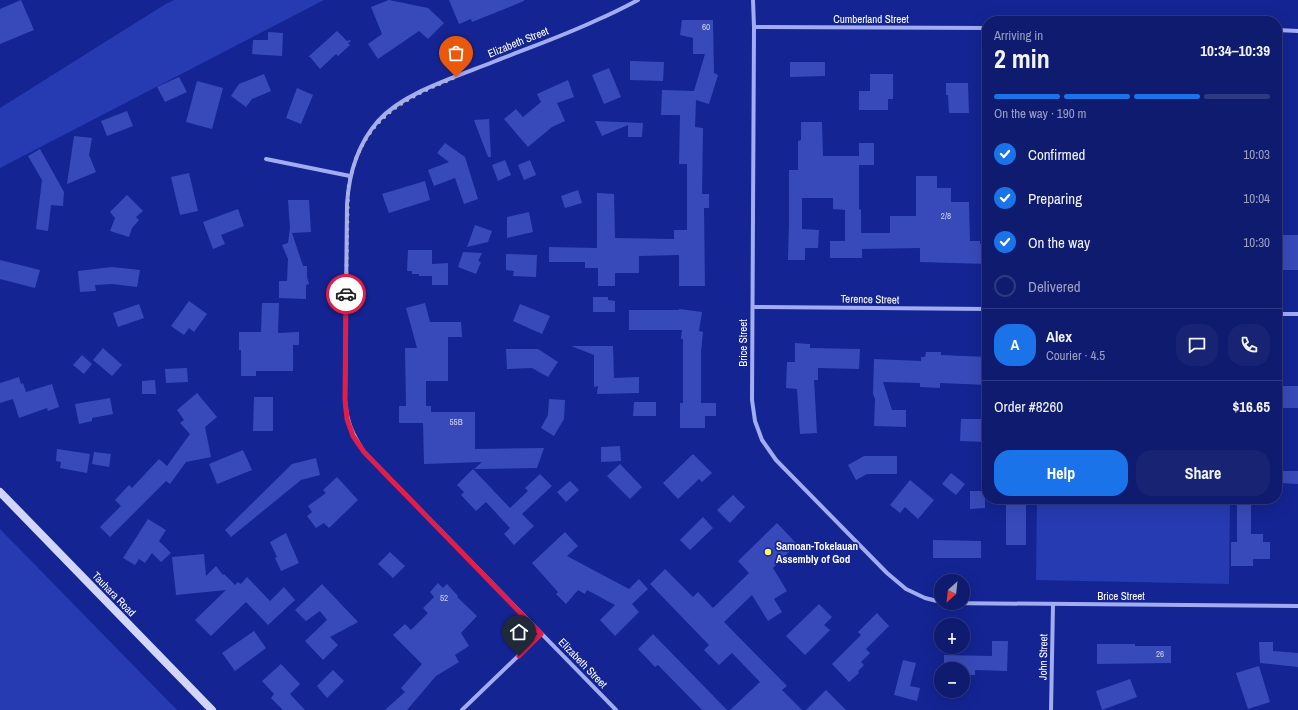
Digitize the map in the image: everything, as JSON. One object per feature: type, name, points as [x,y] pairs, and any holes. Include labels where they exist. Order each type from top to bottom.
[{"type":"main road","name":"Tauhara Road","points":[[0,492],[212,710]]},
{"type":"street","name":"Elizabeth Street","points":[[616,710],[364,452],[353,436],[347,419],[345,400],[347,204],[350,176],[356,157],[365,139],[379,120],[395,106],[442,82],[598,20],[638,0]]},
{"type":"street","name":"Brice Street","points":[[753,0],[752,400],[755,421],[762,440],[776,460],[887,573],[906,590],[934,600]]},
{"type":"street","name":"Cumberland Street","points":[[754,27],[982,28]]},
{"type":"street","points":[[1282,30],[1298,30]]},
{"type":"street","points":[[266,158],[350,176]]},
{"type":"street","name":"Terence Street","points":[[753,307],[982,309]]},
{"type":"street","points":[[1282,314],[1298,314]]},
{"type":"street","name":"Brice Street","points":[[970,603],[1298,606]]},
{"type":"street","name":"John Street","points":[[1051,710],[1052,605]]},
{"type":"street","points":[[462,710],[541,634]]},
{"type":"shaded area","points":[[174,0],[324,0],[0,168],[0,108]]},
{"type":"shaded area","points":[[1037,504],[1230,504],[1229,584],[1036,580]]},
{"type":"shaded area","points":[[0,529],[177,710],[0,710]]},
{"type":"building","points":[[21,0],[34,30],[0,44],[0,9]]},
{"type":"building","points":[[389,0],[428,8],[444,23],[428,39],[419,31],[378,59],[368,44],[382,34],[371,7]]},
{"type":"building","points":[[449,0],[524,1],[472,22],[471,19],[459,24]]},
{"type":"building","points":[[682,20],[713,20],[714,73],[718,75],[709,104],[696,100],[695,127],[703,128],[702,194],[709,194],[709,208],[704,208],[705,286],[679,286],[679,255],[639,256],[639,273],[615,273],[615,286],[598,286],[598,268],[585,268],[585,262],[549,262],[549,247],[597,248],[597,193],[614,194],[615,238],[674,239],[674,230],[687,230],[687,164],[679,164],[680,115],[661,115],[662,90],[694,91],[705,54],[693,54],[693,38],[680,35]]},
{"type":"building","points":[[337,31],[347,41],[351,41],[348,43],[350,45],[338,56],[336,54],[320,69],[310,57],[308,57]]},
{"type":"building","points":[[268,32],[283,33],[282,56],[252,54],[253,40],[268,40]]},
{"type":"building","points":[[630,61],[664,62],[663,81],[630,80]]},
{"type":"building","points":[[790,62],[825,62],[825,76],[790,77]]},
{"type":"building","points":[[609,68],[621,97],[604,104],[592,75]]},
{"type":"building","points":[[264,74],[271,91],[252,99],[246,107],[231,96],[239,84]]},
{"type":"building","points":[[870,74],[893,74],[893,99],[888,99],[888,110],[859,110],[859,91],[870,91]]},
{"type":"building","points":[[179,77],[187,92],[165,102],[157,87]]},
{"type":"building","points":[[568,80],[574,97],[557,103],[565,121],[552,127],[528,147],[504,119],[516,109],[523,117],[541,102],[537,94]]},
{"type":"building","points":[[197,81],[223,88],[212,129],[186,122]]},
{"type":"building","points":[[946,83],[968,83],[969,113],[949,113]]},
{"type":"building","points":[[297,88],[313,95],[301,124],[286,118]]},
{"type":"building","points":[[127,111],[133,126],[107,136],[101,121]]},
{"type":"building","points":[[489,119],[491,157],[488,157],[474,120]]},
{"type":"building","points":[[595,121],[643,123],[642,137],[628,137],[628,125],[602,136]]},
{"type":"building","points":[[801,122],[822,122],[823,156],[859,156],[859,143],[874,143],[874,165],[859,165],[859,209],[861,210],[861,233],[890,233],[890,216],[916,216],[916,176],[937,176],[937,188],[951,188],[951,202],[969,202],[970,241],[980,241],[980,244],[982,244],[982,264],[920,262],[920,248],[862,249],[862,258],[830,258],[830,241],[845,241],[845,210],[833,209],[833,198],[802,198],[802,229],[819,230],[818,248],[805,248],[805,260],[788,260],[789,170],[798,170],[798,141],[801,140]]},
{"type":"building","points":[[74,136],[92,138],[89,155],[96,172],[67,184]]},
{"type":"building","points":[[445,143],[465,157],[478,199],[464,204],[455,178],[434,186],[428,170],[449,162],[437,153]]},
{"type":"building","points":[[40,149],[64,192],[63,206],[51,205],[48,231],[36,229],[42,180],[28,156]]},
{"type":"building","points":[[505,160],[511,175],[498,181],[492,165]]},
{"type":"building","points":[[530,160],[536,175],[524,180],[518,165]]},
{"type":"building","points":[[189,173],[198,211],[180,215],[171,177]]},
{"type":"building","points":[[425,181],[430,200],[389,213],[382,194]]},
{"type":"building","points":[[578,190],[582,203],[565,208],[561,196]]},
{"type":"building","points":[[127,195],[143,211],[136,217],[139,220],[132,228],[129,237],[110,231],[115,218],[110,212]]},
{"type":"building","points":[[288,200],[309,200],[311,232],[292,233],[303,266],[307,266],[307,277],[309,284],[306,285],[306,299],[279,298],[279,281],[287,281],[288,259],[282,245],[288,243],[290,228]]},
{"type":"building","points":[[238,209],[244,226],[221,235],[225,244],[213,249],[203,222]]},
{"type":"building","points":[[529,212],[533,232],[507,238],[507,217]]},
{"type":"building","points":[[475,225],[492,231],[488,242],[467,247]]},
{"type":"building","points":[[1282,235],[1298,235],[1298,270],[1282,270]]},
{"type":"building","points":[[408,250],[432,250],[432,264],[448,263],[448,285],[432,285],[432,276],[419,276],[419,274],[412,274],[412,271],[407,271]]},
{"type":"building","points":[[463,252],[482,253],[478,261],[481,262],[476,274],[458,267]]},
{"type":"building","points":[[506,254],[537,255],[536,277],[513,276],[514,271],[506,270]]},
{"type":"building","points":[[0,260],[40,270],[35,288],[0,279]]},
{"type":"building","points":[[112,267],[140,270],[137,287],[112,284],[95,285],[96,291],[80,292],[78,271]]},
{"type":"building","points":[[593,297],[608,297],[608,300],[615,301],[615,312],[593,312]]},
{"type":"building","points":[[189,301],[207,314],[194,332],[189,328],[184,335],[171,326]]},
{"type":"building","points":[[262,303],[279,303],[278,333],[299,332],[299,345],[293,345],[293,371],[256,371],[256,376],[241,376],[239,332],[261,332]]},
{"type":"building","points":[[425,303],[430,322],[461,322],[462,337],[448,337],[448,381],[426,381],[426,406],[431,406],[431,412],[475,412],[475,449],[544,448],[537,468],[474,469],[482,462],[424,464],[423,423],[399,423],[399,406],[406,406],[405,348],[417,348],[406,308]]},
{"type":"building","points":[[139,304],[144,318],[118,327],[113,313]]},
{"type":"building","points":[[520,304],[550,316],[542,334],[513,321]]},
{"type":"building","points":[[679,309],[702,312],[699,331],[703,332],[701,352],[701,403],[716,403],[716,416],[705,416],[705,428],[680,428],[680,403],[683,403],[682,330],[629,330],[629,310]]},
{"type":"building","points":[[795,343],[810,344],[810,348],[860,349],[859,369],[818,368],[818,380],[814,380],[817,433],[800,434],[797,389],[786,388],[787,362],[795,362]]},
{"type":"building","points":[[571,346],[613,346],[614,378],[639,377],[639,393],[597,394],[598,386],[594,387],[594,355]]},
{"type":"building","points":[[103,348],[122,365],[112,376],[93,360]]},
{"type":"building","points":[[506,349],[538,349],[558,362],[548,377],[532,368],[507,369]]},
{"type":"building","points":[[926,352],[941,352],[941,355],[982,357],[982,385],[940,383],[940,388],[920,387],[920,383],[883,382],[892,410],[906,410],[906,427],[874,426],[874,359],[921,361],[921,357],[925,357]]},
{"type":"building","points":[[82,355],[92,364],[84,374],[73,365]]},
{"type":"building","points":[[187,368],[188,382],[166,383],[165,369]]},
{"type":"building","points":[[19,377],[26,392],[52,384],[59,407],[48,411],[47,408],[19,418],[13,399],[0,403],[0,383]]},
{"type":"building","points":[[155,380],[156,394],[142,394],[142,381]]},
{"type":"building","points":[[1283,386],[1298,386],[1298,408],[1282,408]]},
{"type":"building","points":[[197,393],[217,417],[205,427],[211,457],[186,462],[170,484],[166,481],[110,537],[100,527],[121,506],[115,500],[129,485],[132,488],[159,459],[167,466],[190,434],[180,423],[184,420],[177,410]]},
{"type":"building","points":[[254,397],[273,397],[273,431],[253,431]]},
{"type":"building","points":[[110,398],[113,414],[92,418],[92,421],[79,424],[75,404]]},
{"type":"building","points":[[549,399],[565,400],[564,419],[554,436],[541,428],[548,415]]},
{"type":"building","points":[[634,402],[656,402],[656,416],[633,416]]},
{"type":"building","points":[[961,419],[982,419],[982,442],[960,441]]},
{"type":"building","points":[[620,446],[621,461],[601,462],[601,447]]},
{"type":"building","points":[[57,449],[90,454],[87,473],[60,468],[61,462],[56,461]]},
{"type":"building","points":[[243,450],[252,470],[217,484],[209,464]]},
{"type":"building","points":[[94,452],[111,454],[109,467],[92,464]]},
{"type":"building","points":[[693,454],[712,473],[702,482],[699,479],[678,499],[663,483]]},
{"type":"building","points":[[864,456],[897,456],[897,474],[867,474],[856,480],[848,465]]},
{"type":"building","points":[[316,458],[320,475],[301,480],[231,537],[225,530],[292,464]]},
{"type":"building","points":[[620,464],[642,487],[630,499],[607,476]]},
{"type":"building","points":[[473,469],[510,508],[528,491],[525,488],[540,474],[552,486],[522,514],[534,526],[514,545],[504,534],[510,528],[486,502],[476,511],[461,495],[464,492],[457,485]]},
{"type":"building","points":[[1282,471],[1298,471],[1298,484],[1282,483]]},
{"type":"building","points":[[951,473],[965,484],[956,495],[942,484]]},
{"type":"building","points":[[337,477],[358,500],[329,528],[324,523],[316,528],[307,516],[312,512],[308,506],[326,493],[323,490]]},
{"type":"building","points":[[910,480],[934,500],[918,519],[905,507],[900,513],[890,505]]},
{"type":"building","points":[[570,481],[579,490],[566,502],[557,492]]},
{"type":"building","points":[[970,491],[982,491],[982,504],[985,504],[985,508],[970,509]]},
{"type":"building","points":[[733,495],[745,507],[730,523],[717,510]]},
{"type":"building","points":[[1006,504],[1026,504],[1026,545],[1006,545]]},
{"type":"building","points":[[1237,504],[1251,504],[1251,534],[1263,534],[1263,542],[1270,542],[1270,559],[1253,559],[1253,566],[1231,566],[1231,542],[1237,542]]},
{"type":"building","points":[[703,517],[713,528],[690,550],[680,540]]},
{"type":"building","points":[[148,519],[166,530],[159,541],[171,553],[161,562],[152,553],[145,563],[139,559],[135,565],[123,558]]},
{"type":"building","points":[[777,523],[797,544],[773,568],[787,591],[774,599],[782,612],[768,621],[752,595],[724,622],[787,686],[782,690],[802,710],[730,710],[760,682],[732,653],[719,665],[704,650],[709,645],[650,584],[665,569],[693,597],[698,592],[713,608],[749,573],[738,561]]},
{"type":"building","points":[[565,532],[578,546],[567,556],[629,589],[639,579],[648,589],[632,604],[639,612],[615,636],[600,620],[615,605],[587,590],[585,594],[578,590],[566,604],[556,594],[558,592],[532,563]]},
{"type":"building","points":[[286,533],[299,563],[281,571],[275,558],[277,557],[270,542]]},
{"type":"building","points":[[933,540],[981,541],[981,558],[933,558]]},
{"type":"building","points":[[390,552],[405,566],[393,578],[378,564]]},
{"type":"building","points":[[204,554],[206,576],[216,566],[223,575],[224,574],[235,585],[238,582],[241,584],[247,577],[270,601],[284,587],[295,600],[268,625],[246,602],[211,636],[195,620],[226,590],[176,595],[172,557]]},
{"type":"building","points":[[438,583],[443,588],[447,584],[458,596],[457,597],[477,616],[461,633],[469,646],[455,655],[459,662],[436,676],[407,710],[385,710],[405,692],[401,688],[422,664],[393,635],[405,624],[411,630],[428,613],[423,608],[434,597],[430,592]]},
{"type":"building","points":[[322,584],[358,622],[330,637],[338,645],[323,660],[305,641],[327,620],[320,611],[306,621],[295,610]]},
{"type":"building","points":[[819,604],[832,617],[824,625],[830,630],[805,655],[786,636]]},
{"type":"building","points":[[877,613],[889,626],[866,649],[870,653],[861,662],[864,665],[858,671],[859,673],[849,682],[832,664],[861,635],[858,632]]},
{"type":"building","points":[[254,631],[266,648],[235,671],[222,653]]},
{"type":"building","points":[[653,634],[727,710],[702,710],[658,665],[655,667],[638,649]]},
{"type":"building","points":[[992,641],[1008,641],[1007,671],[975,670],[975,675],[970,675],[970,662],[944,662],[944,655],[992,656]]},
{"type":"building","points":[[1259,642],[1273,642],[1273,651],[1298,653],[1298,667],[1260,663]]},
{"type":"building","points":[[1097,644],[1171,646],[1171,663],[1097,664]]},
{"type":"building","points":[[903,660],[916,663],[910,686],[920,688],[917,701],[894,695]]},
{"type":"building","points":[[281,664],[300,684],[290,694],[305,710],[283,710],[271,698],[274,694],[262,681]]},
{"type":"building","points":[[1259,666],[1270,702],[1248,709],[1236,673]]},
{"type":"building","points":[[333,670],[344,681],[327,698],[317,686]]},
{"type":"building","points":[[1130,679],[1137,697],[1102,710],[1096,691]]},
{"type":"building","points":[[826,690],[846,710],[806,710]]},
{"type":"way so far","points":[[346,294],[348,190],[350,176],[356,157],[365,139],[379,120],[395,106],[416,94],[456,77]]},
{"type":"place","name":"Samoan-Tokelauan Assembly of God","points":[[768,552]]},
{"type":"route","points":[[346,294],[345,400],[347,419],[353,436],[364,452],[541,634],[519,656]]}]
